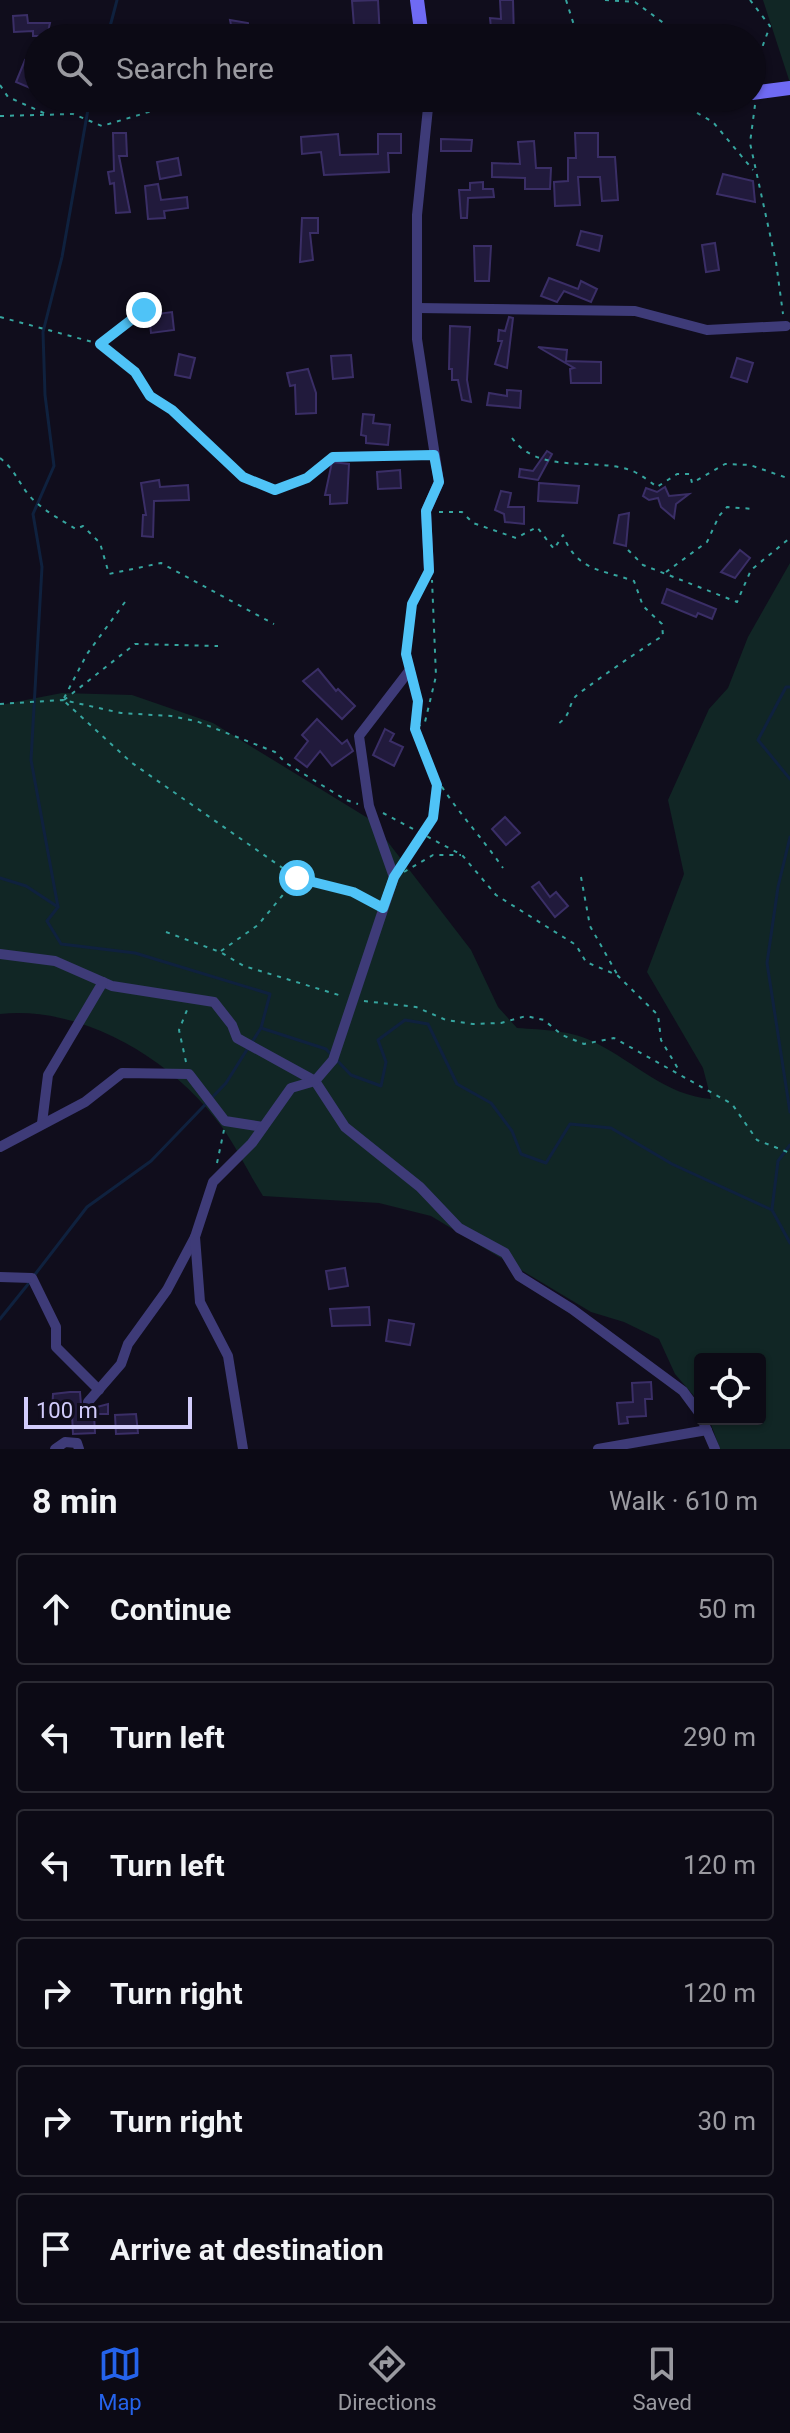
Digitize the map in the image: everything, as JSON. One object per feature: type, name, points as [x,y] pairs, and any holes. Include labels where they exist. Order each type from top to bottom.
[{"type":"street","points":[[417,0],[420,24]]},
{"type":"street","points":[[766,91],[790,88]]},
{"type":"street","points":[[428,112],[417,215],[417,339],[439,482],[426,511],[429,571]]},
{"type":"street","points":[[417,308],[635,311],[707,330],[786,326]]},
{"type":"street","points":[[88,1402],[121,1364],[128,1344],[167,1290],[195,1237],[213,1182],[263,1127],[291,1088],[315,1081],[333,1060],[394,877],[369,806],[359,736],[409,671]]},
{"type":"street","points":[[0,954],[55,961],[103,982],[136,992],[214,1002],[232,1025],[237,1038],[315,1081],[345,1127],[420,1187],[459,1228],[505,1253],[519,1276],[572,1309],[667,1379],[683,1391],[694,1406]]},
{"type":"street","points":[[42,1123],[48,1075],[103,982]]},
{"type":"street","points":[[0,1147],[85,1102],[122,1073],[189,1074],[225,1121],[263,1127]]},
{"type":"street","points":[[195,1237],[200,1302],[228,1356],[241,1448]]},
{"type":"street","points":[[0,1277],[32,1278],[56,1327],[56,1347],[99,1390]]},
{"type":"street","points":[[705,1425],[715,1449]]},
{"type":"street","points":[[598,1449],[707,1430]]},
{"type":"street","points":[[55,1449],[65,1442],[77,1443],[79,1449]]},
{"type":"path","points":[[566,0],[574,24]]},
{"type":"path","points":[[605,0],[635,2],[665,24]]},
{"type":"path","points":[[750,0],[770,26],[766,37]]},
{"type":"path","points":[[0,85],[8,97],[24,104]]},
{"type":"path","points":[[40,112],[47,115]]},
{"type":"path","points":[[0,116],[73,114],[102,126],[149,112]]},
{"type":"path","points":[[696,112],[713,122],[755,172]]},
{"type":"path","points":[[752,112],[750,143],[786,326]]},
{"type":"path","points":[[100,344],[144,310]]},
{"type":"path","points":[[0,317],[43,332],[100,344],[135,372],[150,396],[172,410],[243,477],[275,490],[307,478],[333,457],[434,455]]},
{"type":"path","points":[[512,438],[523,452],[542,459],[632,470],[657,487],[677,474],[690,474],[692,483],[725,464],[750,465],[790,479]]},
{"type":"path","points":[[0,458],[17,472],[28,494],[62,521],[76,529],[83,526],[100,543],[109,574],[161,563],[274,624]]},
{"type":"path","points":[[664,573],[707,542],[719,516],[727,507],[754,509]]},
{"type":"path","points":[[426,511],[462,512],[473,523],[516,538],[537,527],[554,549],[563,535],[571,557],[589,567],[634,581],[643,606],[662,624],[663,636],[642,646],[629,661],[576,695],[569,717],[555,726]]},
{"type":"path","points":[[628,550],[643,565],[737,602],[751,570],[790,538]]},
{"type":"path","points":[[429,571],[412,604],[406,654],[418,701],[415,729],[437,785],[479,832],[503,868]]},
{"type":"path","points":[[415,729],[425,722],[436,676],[434,586],[429,571]]},
{"type":"path","points":[[63,700],[87,654],[125,602]]},
{"type":"path","points":[[63,700],[135,644],[218,646]]},
{"type":"path","points":[[63,700],[132,763],[297,878],[353,892],[383,908]]},
{"type":"path","points":[[394,877],[433,818],[437,785]]},
{"type":"path","points":[[394,877],[433,855],[462,855]]},
{"type":"path","points":[[581,877],[590,926],[617,975]]},
{"type":"path","points":[[220,952],[258,925],[297,878]]},
{"type":"path","points":[[166,932],[220,952],[244,966],[351,999],[416,1007],[446,1020],[473,1024],[501,1023],[526,1016],[544,1020],[562,1035],[584,1044],[614,1038],[732,1104],[757,1140],[789,1154]]},
{"type":"path","points":[[189,1074],[179,1030],[191,997]]},
{"type":"path","points":[[213,1182],[225,1121]]},
{"type":"green space","points":[[763,0],[790,0],[790,83]]},
{"type":"green space","points":[[790,563],[790,1449],[720,1449],[711,1425],[766,1425],[766,1353],[694,1353],[694,1396],[675,1374],[659,1339],[624,1322],[591,1312],[431,1216],[379,1203],[263,1196],[222,1127],[202,1103],[179,1080],[124,1042],[94,1028],[63,1019],[32,1014],[0,1014],[0,705],[62,693],[132,695],[213,723],[371,820],[471,950],[498,1007],[517,1028],[577,1035],[611,1051],[665,1085],[711,1099],[703,1068],[647,972],[684,874],[668,800],[709,709],[728,688],[748,637]]},
{"type":"building","points":[[378,0],[379,24],[354,24],[352,1]]},
{"type":"building","points":[[500,0],[513,0],[514,24],[491,24],[490,18],[501,19]]},
{"type":"building","points":[[27,15],[28,23],[50,23],[24,24],[24,31],[14,32],[13,16]]},
{"type":"building","points":[[230,20],[248,24],[231,24]]},
{"type":"building","points":[[24,62],[24,85],[16,82]]},
{"type":"building","points":[[113,133],[126,133],[127,156],[119,156],[130,212],[116,213],[114,183],[110,184],[108,172],[114,171]]},
{"type":"building","points":[[575,133],[598,133],[598,157],[615,157],[618,200],[602,201],[600,177],[578,177],[580,205],[555,206],[554,182],[568,181],[568,158],[576,158]]},
{"type":"building","points":[[338,134],[340,155],[378,154],[378,134],[401,134],[401,153],[388,153],[389,172],[324,175],[321,152],[302,154],[301,137]]},
{"type":"building","points":[[441,139],[472,140],[471,151],[441,151]]},
{"type":"building","points":[[534,141],[536,168],[551,168],[550,189],[525,189],[525,178],[492,177],[492,163],[520,164],[518,142]]},
{"type":"building","points":[[178,158],[181,175],[160,179],[157,162]]},
{"type":"building","points":[[723,174],[753,181],[755,202],[717,194]]},
{"type":"building","points":[[483,182],[483,189],[493,189],[494,197],[468,198],[467,218],[461,218],[459,190],[470,190],[470,183]]},
{"type":"building","points":[[158,184],[161,200],[187,197],[188,208],[164,211],[165,218],[148,219],[145,186]]},
{"type":"building","points":[[302,218],[318,218],[318,233],[310,233],[313,260],[300,262]]},
{"type":"building","points":[[581,231],[602,236],[599,251],[577,245]]},
{"type":"building","points":[[715,243],[719,270],[706,272],[702,245]]},
{"type":"building","points":[[474,246],[491,246],[489,281],[475,281]]},
{"type":"building","points":[[549,278],[578,289],[581,281],[597,289],[591,302],[564,291],[557,302],[541,296]]},
{"type":"building","points":[[172,312],[174,330],[151,333],[149,315]]},
{"type":"building","points":[[509,317],[513,318],[507,368],[495,364],[502,341],[498,341],[499,330],[505,331]]},
{"type":"building","points":[[450,326],[470,327],[467,380],[471,402],[462,400],[458,380],[452,380],[452,369],[449,369]]},
{"type":"building","points":[[538,347],[567,350],[566,361],[601,362],[601,383],[571,383],[570,369],[574,368]]},
{"type":"building","points":[[179,354],[195,358],[190,378],[175,375]]},
{"type":"building","points":[[351,355],[353,377],[333,379],[331,356]]},
{"type":"building","points":[[737,358],[753,363],[747,382],[731,377]]},
{"type":"building","points":[[308,369],[316,393],[316,413],[296,414],[295,385],[290,386],[287,373]]},
{"type":"building","points":[[507,390],[521,391],[520,408],[487,405],[489,393],[507,396]]},
{"type":"building","points":[[363,414],[374,415],[373,423],[390,425],[388,445],[366,443],[366,436],[361,435]]},
{"type":"building","points":[[547,451],[552,454],[538,480],[519,477],[520,469],[533,471]]},
{"type":"building","points":[[332,462],[349,464],[347,503],[330,504],[330,495],[325,495]]},
{"type":"building","points":[[400,470],[401,488],[378,489],[377,472]]},
{"type":"building","points":[[159,480],[160,487],[188,485],[189,500],[154,501],[153,537],[142,536],[143,515],[146,515],[141,483]]},
{"type":"building","points":[[539,483],[579,486],[577,503],[538,501]]},
{"type":"building","points":[[665,487],[669,496],[689,494],[676,504],[674,518],[661,507],[658,498],[649,500],[643,496],[646,488],[657,492]]},
{"type":"building","points":[[501,491],[511,493],[508,507],[524,507],[524,524],[505,522],[504,514],[495,510]]},
{"type":"building","points":[[629,513],[626,546],[614,543],[619,515]]},
{"type":"building","points":[[740,550],[750,558],[735,578],[721,572]]},
{"type":"building","points":[[667,589],[716,609],[712,619],[698,613],[696,617],[662,603]]},
{"type":"building","points":[[318,669],[336,691],[338,689],[355,706],[342,719],[303,681]]},
{"type":"building","points":[[317,719],[342,744],[347,740],[353,751],[332,766],[320,751],[307,767],[295,758],[308,741],[302,735]]},
{"type":"building","points":[[385,729],[394,734],[390,741],[403,747],[394,766],[373,755]]},
{"type":"building","points":[[505,817],[520,833],[506,845],[492,829]]},
{"type":"building","points":[[539,882],[550,897],[556,892],[568,906],[555,917],[532,887]]},
{"type":"building","points":[[345,1268],[348,1286],[329,1289],[326,1271]]},
{"type":"building","points":[[369,1307],[370,1325],[332,1326],[330,1309]]},
{"type":"building","points":[[389,1320],[414,1324],[410,1345],[386,1341]]},
{"type":"building","points":[[651,1382],[652,1399],[645,1399],[646,1416],[627,1417],[628,1423],[619,1424],[617,1403],[633,1402],[632,1383]]},
{"type":"building","points":[[80,1392],[81,1405],[86,1410],[108,1404],[108,1414],[94,1414],[95,1433],[73,1434],[72,1414],[52,1413],[53,1394]]},
{"type":"building","points":[[136,1414],[138,1433],[116,1434],[115,1415]]},
{"type":"waterway","points":[[111,24],[117,0]]},
{"type":"waterway","points":[[58,907],[31,760],[42,567],[33,514],[54,466],[45,395],[43,332],[62,257],[88,112]]},
{"type":"waterway","points":[[790,687],[786,687],[758,740],[790,779]]},
{"type":"waterway","points":[[790,837],[778,887],[767,963],[790,1112]]},
{"type":"waterway","points":[[0,878],[26,886],[58,907],[47,921],[61,944],[135,953],[270,994],[261,1028],[326,1049],[351,1075],[381,1086],[386,1062],[378,1040],[405,1020],[428,1024],[457,1084],[491,1103],[512,1131],[521,1154],[546,1163],[570,1124],[611,1128],[672,1164],[772,1210],[790,1243]]},
{"type":"waterway","points":[[252,1042],[261,1028]]},
{"type":"waterway","points":[[33,1277],[87,1207],[151,1161],[226,1083],[248,1048]]},
{"type":"waterway","points":[[772,1209],[778,1161],[790,1145]]},
{"type":"waterway","points":[[0,1319],[29,1283]]},
{"type":"route","points":[[144,310],[100,344],[135,372],[150,396],[172,410],[243,477],[275,490],[307,478],[333,457],[434,455],[439,482],[426,511],[429,571],[412,604],[406,654],[418,701],[415,729],[437,785],[433,818],[419,834],[394,877],[383,908],[353,892],[297,878]]}]
